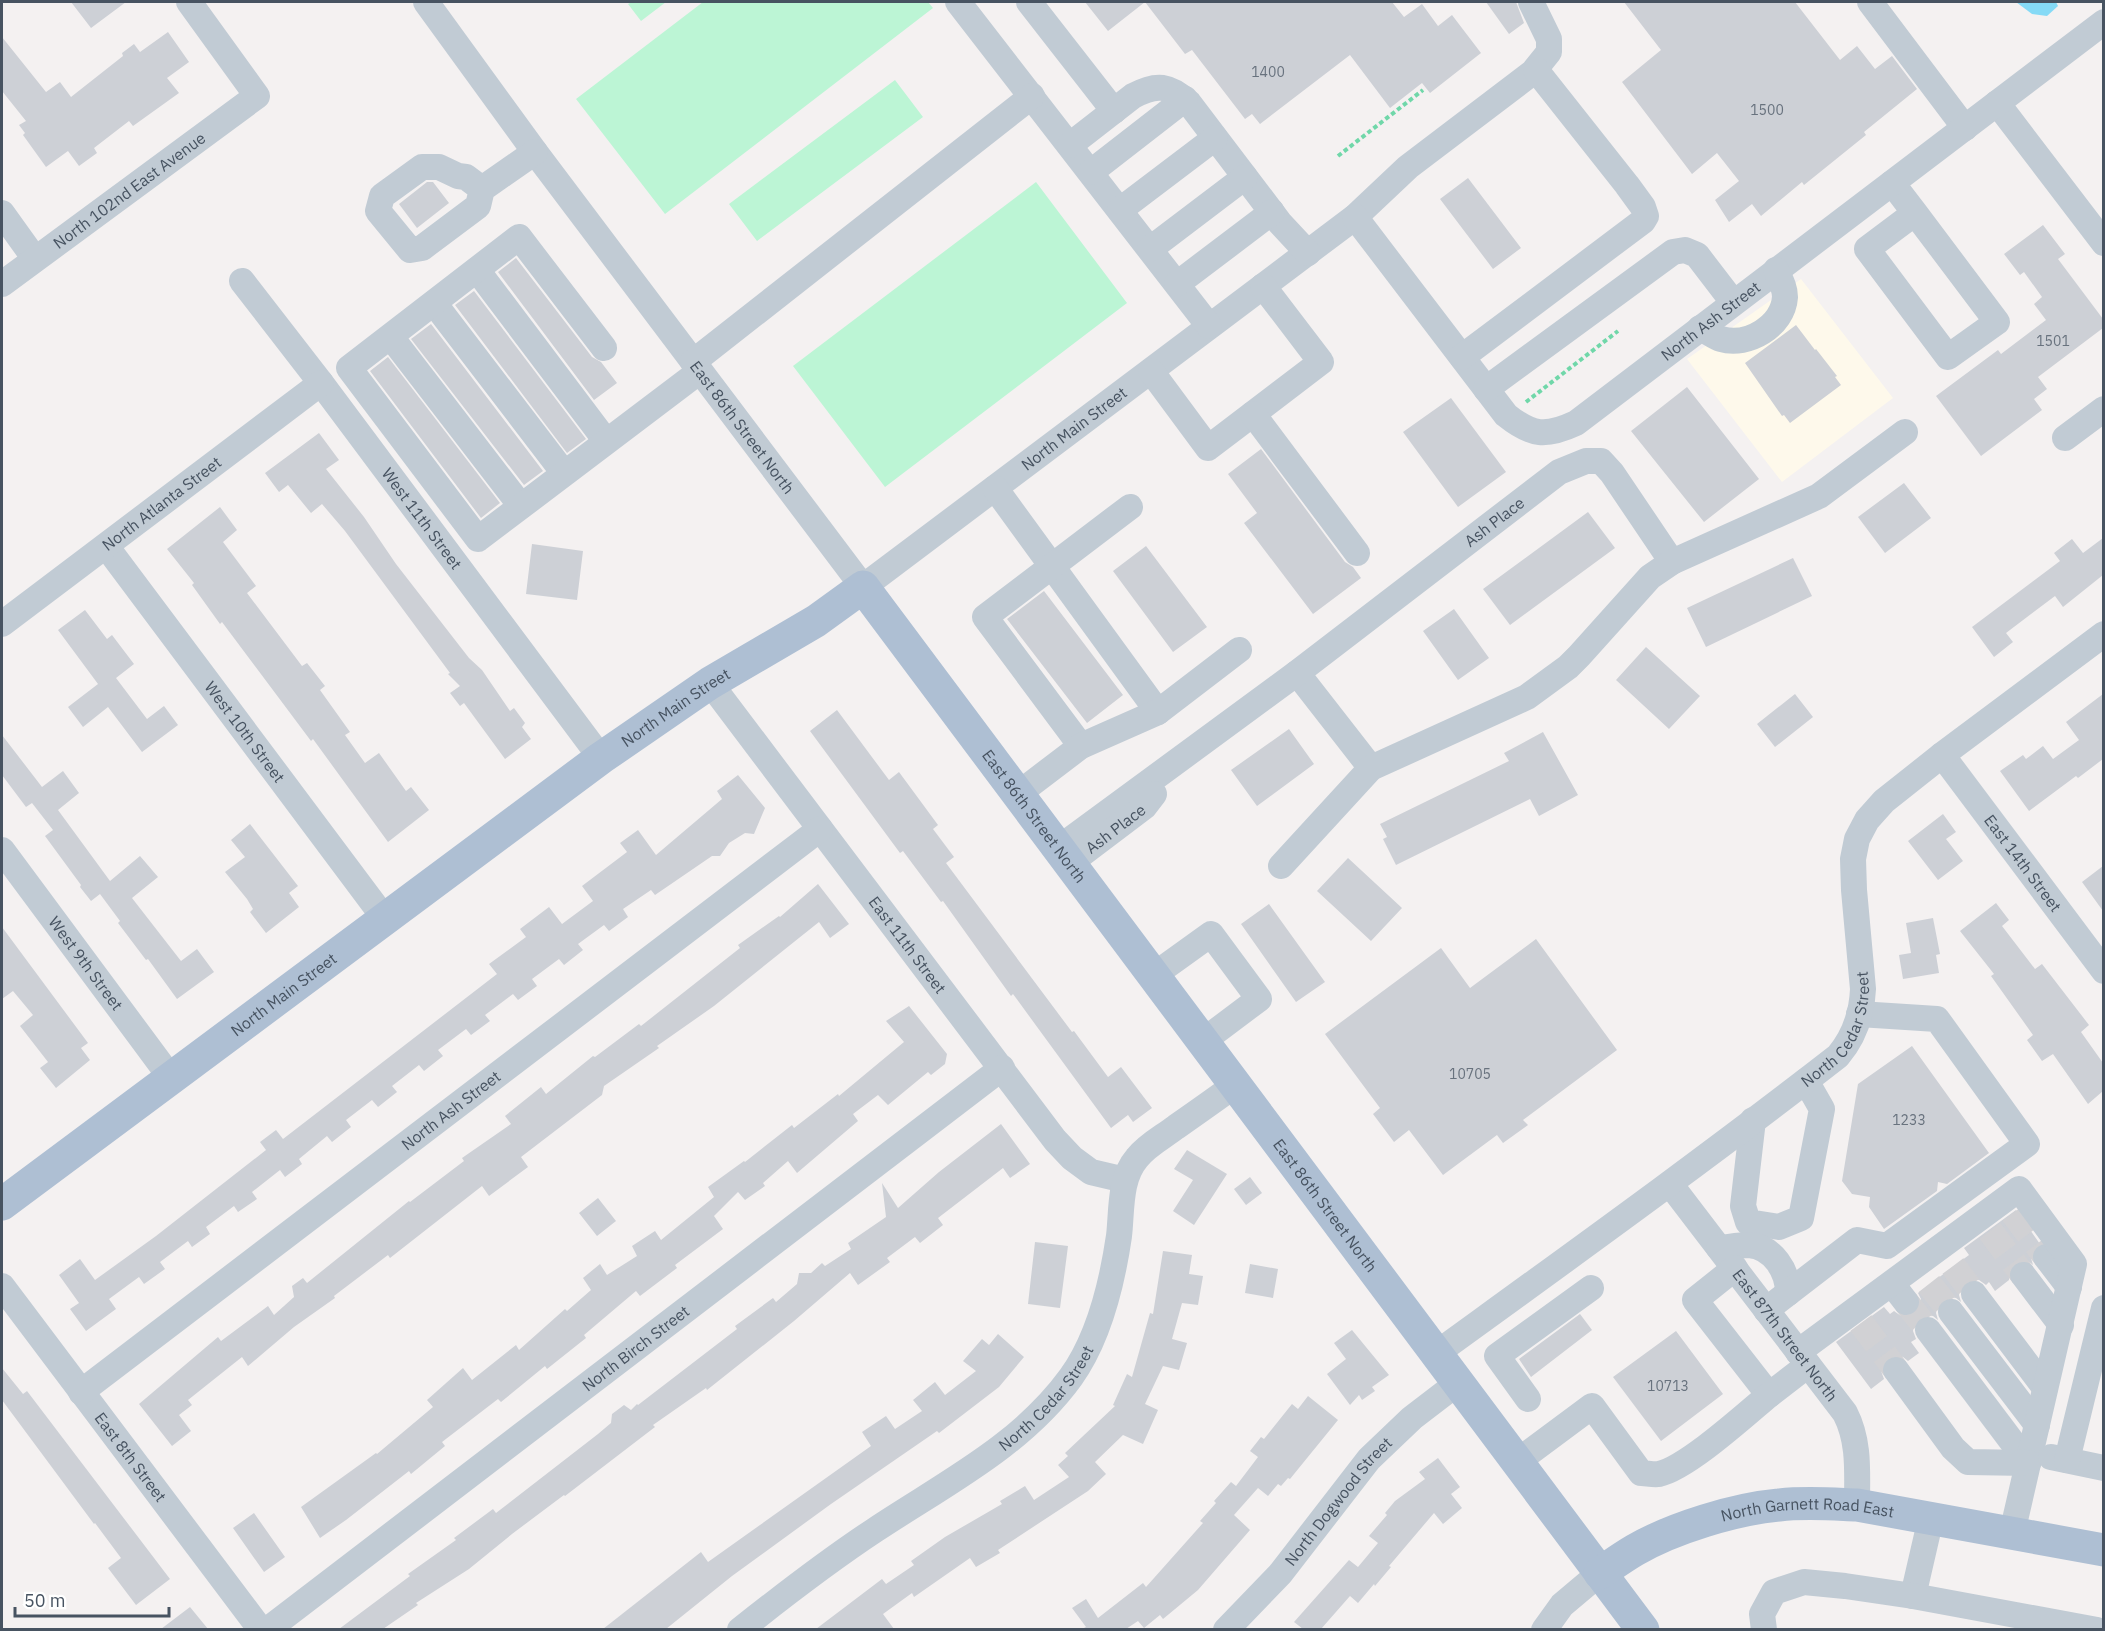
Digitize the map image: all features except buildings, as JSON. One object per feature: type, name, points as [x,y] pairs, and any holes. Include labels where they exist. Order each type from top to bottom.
[{"type":"main road","name":"North Main Street","points":[[2,1204],[601,758],[710,682],[816,621],[863,587]]},
{"type":"main road","name":"East 86th Street North","points":[[863,587],[1643,1629]]},
{"type":"main road","name":"North Garnett Road East","points":[[1600,1573],[1635,1550],[1663,1537],[1719,1518],[1778,1505],[1821,1503],[1857,1505],[2103,1550]]},
{"type":"street","name":"North 102nd East Avenue","points":[[2,284],[256,96],[189,2]]},
{"type":"street","name":"East 86th Street North","points":[[426,2],[535,152],[863,587]]},
{"type":"street","points":[[958,2],[1209,326]]},
{"type":"street","points":[[1029,2],[1114,111]]},
{"type":"street","points":[[1462,357],[1604,252],[1643,222],[1646,216],[1643,207],[1627,185],[1536,70],[1549,52],[1549,39],[1531,2]]},
{"type":"street","points":[[1870,2],[1965,128]]},
{"type":"street","name":"North Ash Street","points":[[1355,217],[1506,415],[1522,428],[1536,433],[1561,430],[1576,423],[2103,22]]},
{"type":"street","name":"North Main Street","points":[[863,587],[1355,217],[1408,167],[1536,70]]},
{"type":"street","points":[[1071,145],[1133,96],[1157,87],[1169,89],[1185,99],[1272,212],[1308,253]]},
{"type":"street","points":[[604,348],[519,237],[350,369],[478,539],[606,441],[1032,96]]},
{"type":"street","points":[[1091,172],[1185,99]]},
{"type":"street","points":[[1997,103],[2103,243]]},
{"type":"street","points":[[1120,210],[1215,138]]},
{"type":"street","points":[[482,189],[535,152]]},
{"type":"street","points":[[1150,249],[1245,177]]},
{"type":"street","points":[[1892,183],[1915,213],[1997,322],[1948,357],[1867,249],[1915,213]]},
{"type":"street","points":[[1177,284],[1272,212]]},
{"type":"street","points":[[2,213],[35,260]]},
{"type":"street","points":[[1486,389],[1673,252],[1685,250],[1696,255],[1733,302]]},
{"type":"street","points":[[477,270],[606,441]]},
{"type":"street","points":[[1700,328],[1722,339],[1745,340],[1762,332],[1776,319],[1785,299],[1784,288],[1776,270]]},
{"type":"street","name":"West 11th Street","points":[[242,281],[601,758]]},
{"type":"street","points":[[1150,371],[1208,448],[1321,362],[1263,286]]},
{"type":"street","points":[[434,303],[564,473]]},
{"type":"street","points":[[391,337],[521,506]]},
{"type":"street","name":"North Atlanta Street","points":[[2,624],[321,383]]},
{"type":"street","points":[[2065,438],[2103,409]]},
{"type":"street","points":[[1253,414],[1357,552]]},
{"type":"street","points":[[1281,866],[1371,768],[1527,697],[1568,667],[1650,577],[1672,562],[1820,496],[1905,432]]},
{"type":"street","name":"Ash Place","points":[[1065,856],[1179,760],[1297,673],[1559,472],[1586,461],[1601,461],[1612,473],[1672,562]]},
{"type":"street","points":[[995,488],[1158,711]]},
{"type":"street","points":[[1081,746],[985,617],[1130,507]]},
{"type":"street","name":"West 10th Street","points":[[106,546],[385,919]]},
{"type":"street","name":"North Cedar Street","points":[[1437,1353],[1670,1184],[1844,1050],[1863,1002],[1854,890],[1854,859],[1857,839],[1867,820],[1884,801],[1942,755],[2103,634]]},
{"type":"street","points":[[1018,794],[1081,746],[1158,711],[1239,650]]},
{"type":"street","points":[[1297,673],[1371,768]]},
{"type":"street","name":"East 11th Street","points":[[710,682],[1055,1140],[1091,1173],[1125,1180]]},
{"type":"street","name":"East 14th Street","points":[[1942,755],[2103,971]]},
{"type":"street","name":"North Ash Street","points":[[81,1392],[820,829]]},
{"type":"street","name":"West 9th Street","points":[[2,850],[171,1078]]},
{"type":"street","points":[[1154,975],[1211,934],[1259,999],[1203,1041]]},
{"type":"street","points":[[1766,1310],[1857,1240],[1887,1246],[2027,1144],[1937,1019],[1859,1014]]},
{"type":"street","name":"North Birch Street","points":[[267,1629],[1002,1068]]},
{"type":"street","points":[[1753,1119],[1743,1206],[1748,1222],[1779,1227],[1801,1218],[1822,1109],[1806,1081]]},
{"type":"street","name":"North Cedar Street","points":[[740,1629],[874,1531],[993,1454],[1026,1427],[1049,1404],[1072,1376],[1092,1338],[1105,1303],[1118,1238],[1125,1180],[1136,1159],[1151,1145],[1235,1085]]},
{"type":"street","name":"East 87th Street North","points":[[1670,1184],[1850,1422],[1857,1460],[1857,1505]]},
{"type":"street","points":[[1518,1461],[1592,1406],[1641,1473],[1658,1475],[1678,1466],[1719,1437],[1769,1395],[1803,1359],[1857,1317],[1928,1271],[1997,1215],[2019,1190],[2074,1264],[2012,1533]]},
{"type":"street","points":[[1719,1248],[1747,1245],[1764,1250],[1773,1256],[1785,1276],[1788,1293]]},
{"type":"street","points":[[2065,1306],[2035,1266],[2065,1306]]},
{"type":"street","points":[[1735,1268],[1695,1300],[1769,1395]]},
{"type":"street","name":"East 8th Street","points":[[2,1286],[261,1629]]},
{"type":"street","points":[[1528,1399],[1497,1356],[1591,1288]]},
{"type":"street","points":[[1956,1308],[2038,1422]]},
{"type":"street","points":[[1956,1308],[2038,1422]]},
{"type":"street","points":[[1956,1308],[2067,1460],[2103,1468]]},
{"type":"street","points":[[1494,1312],[1516,1341]]},
{"type":"street","points":[[2067,1460],[2103,1314]]},
{"type":"street","points":[[1896,1370],[1953,1448],[1968,1462],[2038,1422]]},
{"type":"street","name":"North Dogwood Street","points":[[1227,1629],[1280,1574],[1369,1459],[1412,1418],[1459,1382]]},
{"type":"street","points":[[1913,1596],[1931,1518]]},
{"type":"street","name":"North Garnett Road East","points":[[1544,1629],[1562,1605],[1600,1573]]},
{"type":"street","points":[[1764,1629],[1762,1614],[1774,1592],[1804,1582],[1913,1596],[2067,1627],[2097,1629]]},
{"type":"path","points":[[1338,156],[1423,90]]},
{"type":"path","points":[[1522,405],[1618,331]]},
{"type":"shaded area","points":[[1801,279],[1893,398],[1782,482],[1687,359]]},
{"type":"green space","points":[[666,2],[641,21],[628,4]]},
{"type":"green space","points":[[703,2],[928,2],[933,8],[665,214],[576,99]]},
{"type":"green space","points":[[895,80],[923,117],[757,241],[729,204]]},
{"type":"green space","points":[[1036,182],[1127,303],[885,487],[793,366]]},
{"type":"water","points":[[2016,2],[2056,2],[2058,6],[2047,16],[2032,14]]},
{"type":"tunnel","points":[[2013,1213],[2046,1257]]},
{"type":"tunnel","points":[[1990,1231],[2023,1275]]},
{"type":"tunnel","points":[[1953,1266],[1974,1294]]},
{"type":"tunnel","points":[[1929,1284],[1951,1312]]},
{"type":"tunnel","points":[[1906,1302],[1928,1330]]},
{"type":"tunnel","points":[[1861,1323],[1896,1370]]}]
